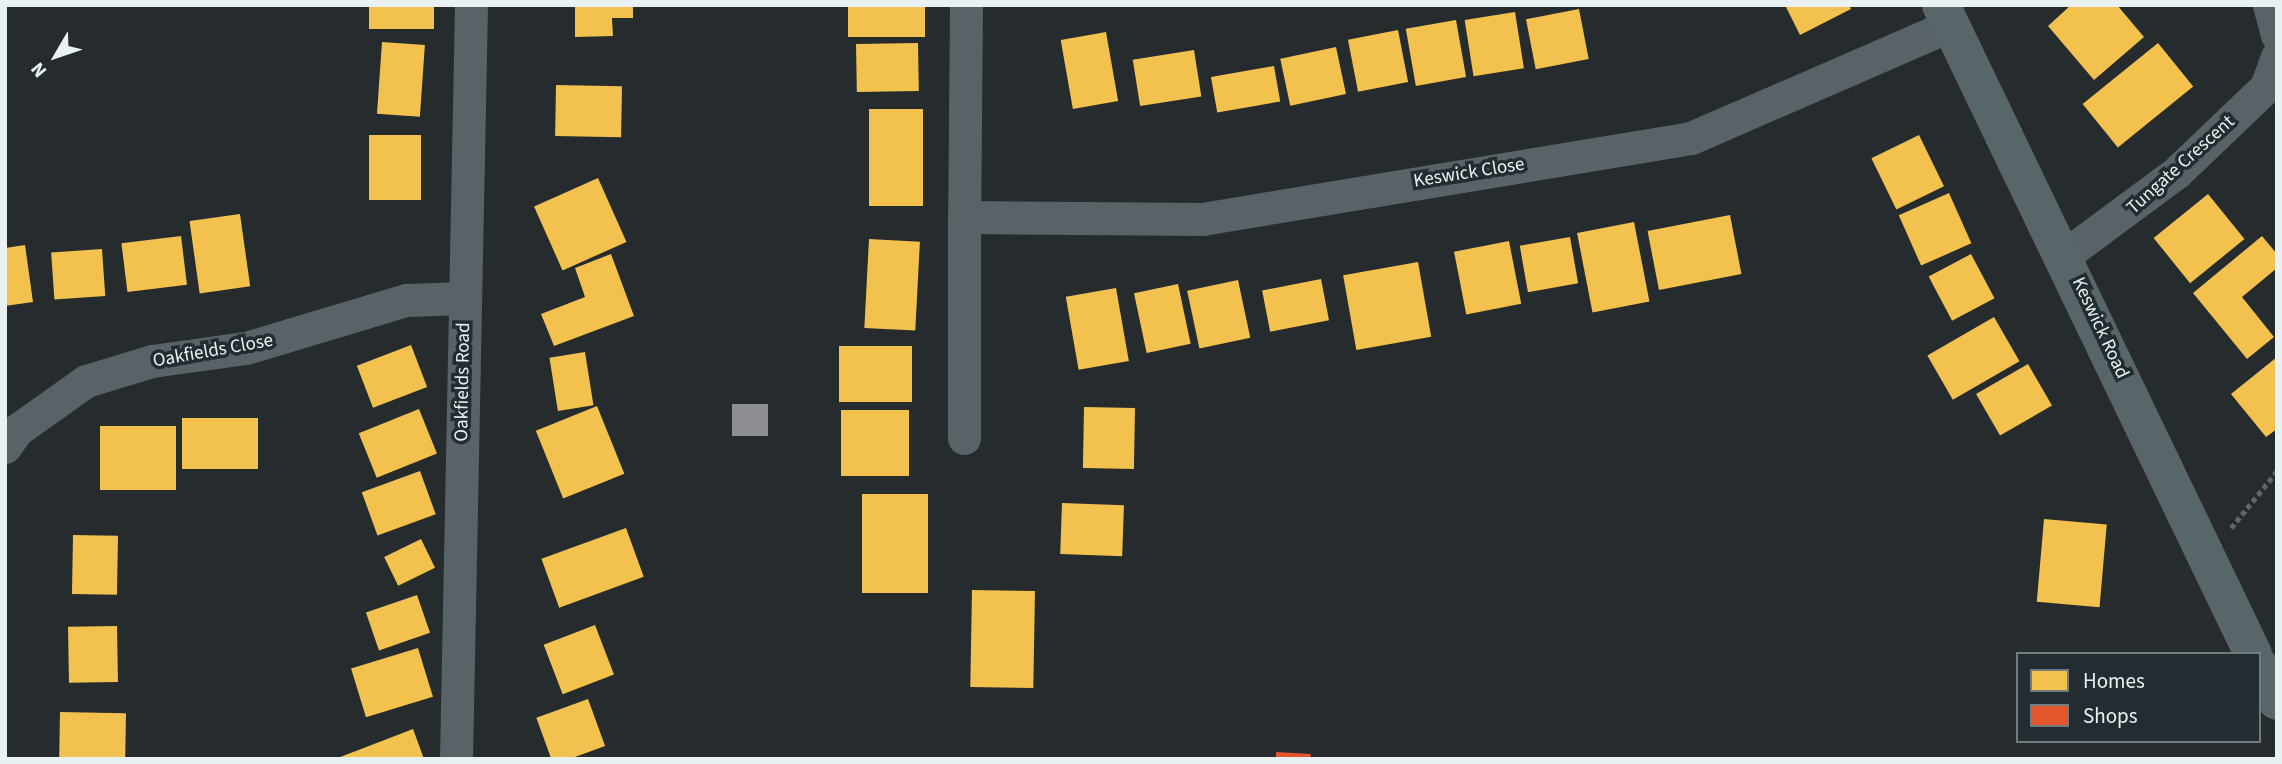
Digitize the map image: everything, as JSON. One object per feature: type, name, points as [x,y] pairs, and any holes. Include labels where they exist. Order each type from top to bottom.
[{"type":"street","name":"Oakfields Road","points":[[456,759],[471,5]]},
{"type":"street","points":[[964,438],[966,5]]},
{"type":"street","points":[[2269,5],[2277,35]]},
{"type":"street","name":"Keswick Close","points":[[964,217],[1202,219],[1691,138],[1946,15]]},
{"type":"street","name":"Keswick Road","points":[[1946,15],[2066,255],[2252,652]]},
{"type":"street","name":"Tungate Crescent","points":[[2066,255],[2177,172],[2266,87],[2277,57]]},
{"type":"street","name":"Oakfields Close","points":[[9,433],[86,381],[152,361],[246,348],[406,300],[464,298]]},
{"type":"street","points":[[2261,670],[2277,701]]},
{"type":"path","points":[[2201,548],[2225,535],[2277,471]]},
{"type":"building: Homes","points":[[369,5],[434,5],[434,29],[369,29]]},
{"type":"building: Homes","points":[[575,5],[633,5],[633,18],[612,18],[613,36],[575,37]]},
{"type":"building: Homes","points":[[848,5],[925,5],[925,37],[848,37]]},
{"type":"building: Homes","points":[[1785,5],[1849,5],[1851,9],[1800,35]]},
{"type":"building: Homes","points":[[2071,5],[2117,5],[2144,37],[2094,80],[2048,26]]},
{"type":"building: Homes","points":[[1579,9],[1589,59],[1536,69],[1526,19]]},
{"type":"building: Homes","points":[[1515,12],[1524,68],[1474,76],[1465,20]]},
{"type":"building: Homes","points":[[1456,20],[1466,77],[1416,86],[1406,29]]},
{"type":"building: Homes","points":[[1398,30],[1408,82],[1358,92],[1348,40]]},
{"type":"building: Homes","points":[[1106,32],[1118,101],[1073,109],[1061,40]]},
{"type":"building: Homes","points":[[382,42],[425,45],[420,117],[377,114]]},
{"type":"building: Homes","points":[[918,43],[919,91],[857,92],[856,44]]},
{"type":"building: Homes","points":[[2158,43],[2193,87],[2118,148],[2083,104]]},
{"type":"building: Homes","points":[[1336,47],[1346,94],[1290,106],[1280,59]]},
{"type":"building: Homes","points":[[1194,50],[1201,96],[1140,106],[1133,60]]},
{"type":"building: Homes","points":[[1274,66],[1280,101],[1217,113],[1211,77]]},
{"type":"building: Homes","points":[[556,85],[622,86],[621,137],[555,136]]},
{"type":"building: Homes","points":[[869,109],[923,109],[923,206],[869,206]]},
{"type":"building: Homes","points":[[369,135],[421,135],[421,200],[369,200]]},
{"type":"building: Homes","points":[[1919,135],[1944,186],[1896,209],[1871,158]]},
{"type":"building: Homes","points":[[598,178],[626,242],[563,270],[534,206]]},
{"type":"building: Homes","points":[[1949,193],[1971,243],[1921,266],[1899,215]]},
{"type":"building: Homes","points":[[2208,194],[2245,239],[2190,283],[2154,238]]},
{"type":"building: Homes","points":[[240,214],[250,286],[200,293],[189,221]]},
{"type":"building: Homes","points":[[1730,215],[1741,274],[1659,290],[1648,231]]},
{"type":"building: Homes","points":[[1634,222],[1649,302],[1593,313],[1577,233]]},
{"type":"building: Homes","points":[[181,236],[187,285],[127,292],[121,243]]},
{"type":"building: Homes","points":[[2262,236],[2277,254],[2277,268],[2242,297],[2274,337],[2247,359],[2193,293]]},
{"type":"building: Homes","points":[[1570,237],[1578,283],[1528,292],[1520,246]]},
{"type":"building: Homes","points":[[869,239],[920,242],[915,331],[864,328]]},
{"type":"building: Homes","points":[[1509,241],[1521,304],[1466,315],[1454,252]]},
{"type":"building: Homes","points":[[25,245],[33,302],[5,306],[5,248]]},
{"type":"building: Homes","points":[[102,249],[105,296],[54,299],[51,253]]},
{"type":"building: Homes","points":[[611,254],[634,316],[554,346],[541,314],[585,297],[575,268]]},
{"type":"building: Homes","points":[[1971,254],[1994,298],[1952,321],[1929,277]]},
{"type":"building: Homes","points":[[1418,262],[1431,337],[1356,350],[1343,275]]},
{"type":"building: Homes","points":[[1321,279],[1329,320],[1270,332],[1262,290]]},
{"type":"building: Homes","points":[[1238,280],[1250,338],[1199,349],[1187,291]]},
{"type":"building: Homes","points":[[1178,284],[1191,344],[1147,353],[1134,293]]},
{"type":"building: Homes","points":[[1116,288],[1129,361],[1079,370],[1066,297]]},
{"type":"building: Homes","points":[[1994,317],[2020,361],[1953,400],[1927,356]]},
{"type":"building: Homes","points":[[411,345],[427,387],[373,408],[357,366]]},
{"type":"building: Homes","points":[[839,346],[912,346],[912,402],[839,402]]},
{"type":"building: Homes","points":[[585,352],[593,405],[558,411],[549,358]]},
{"type":"building: Homes","points":[[2277,357],[2277,429],[2266,437],[2231,394]]},
{"type":"building: Homes","points":[[2028,364],[2052,406],[2000,436],[1976,394]]},
{"type":"building: Homes","points":[[597,406],[624,474],[563,498],[536,431]]},
{"type":"building: Homes","points":[[1084,407],[1135,408],[1134,469],[1083,468]]},
{"type":"building: Homes","points":[[419,409],[437,454],[377,478],[359,433]]},
{"type":"building: Homes","points":[[841,410],[909,410],[909,476],[841,476]]},
{"type":"building: Homes","points":[[182,418],[258,418],[258,469],[182,469]]},
{"type":"building: Homes","points":[[100,426],[176,426],[176,490],[100,490]]},
{"type":"building: Homes","points":[[420,471],[436,514],[377,535],[362,492]]},
{"type":"building: Homes","points":[[862,494],[928,494],[928,593],[862,593]]},
{"type":"building: Homes","points":[[1062,503],[1124,505],[1122,556],[1060,554]]},
{"type":"building: Homes","points":[[2044,519],[2107,524],[2100,607],[2037,602]]},
{"type":"building: Homes","points":[[626,528],[644,577],[559,608],[541,559]]},
{"type":"building: Homes","points":[[73,535],[118,536],[117,595],[72,594]]},
{"type":"building: Homes","points":[[421,539],[435,568],[398,586],[384,557]]},
{"type":"building: Homes","points":[[972,590],[1035,591],[1033,688],[970,687]]},
{"type":"building: Homes","points":[[417,595],[430,633],[379,650],[366,613]]},
{"type":"building: Homes","points":[[595,625],[614,674],[563,694],[544,645]]},
{"type":"building: Homes","points":[[117,626],[118,682],[69,683],[68,627]]},
{"type":"building: Homes","points":[[418,648],[433,697],[366,717],[351,668]]},
{"type":"building: Homes","points":[[588,699],[605,746],[569,759],[551,759],[536,718]]},
{"type":"building: Homes","points":[[60,712],[126,713],[125,759],[59,759]]},
{"type":"building: Homes","points":[[413,729],[424,759],[335,759]]},
{"type":"building: Shops","points":[[1276,752],[1311,754],[1310,759],[1276,759]]},
{"type":"building: Industry","points":[[732,404],[768,404],[768,436],[732,436]]}]
